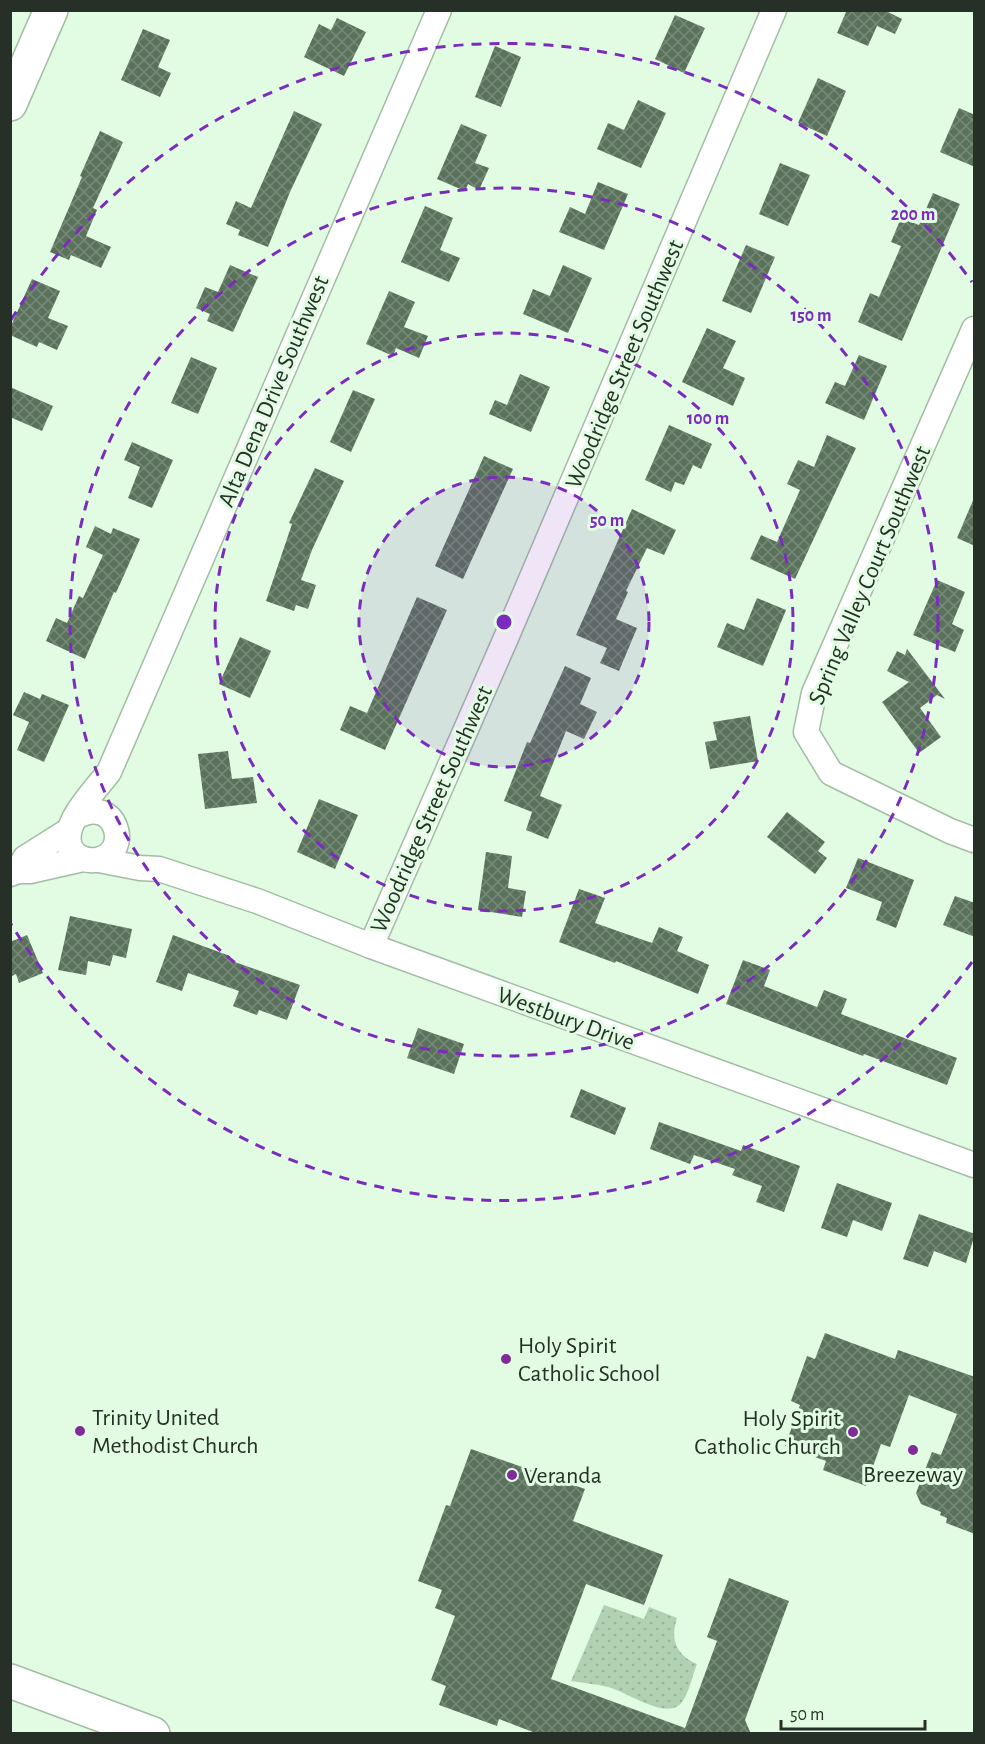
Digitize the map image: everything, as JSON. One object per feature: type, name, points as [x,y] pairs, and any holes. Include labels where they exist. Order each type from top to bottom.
[{"type":"main road","points":[[10,104],[51,10]]},
{"type":"main road","points":[[10,1681],[153,1734]]},
{"type":"street","name":"Alta Dena Drive Southwest","points":[[72,824],[109,772],[439,10]]},
{"type":"street","name":"Woodridge Street Southwest","points":[[371,946],[520,605],[774,10]]},
{"type":"street","name":"Spring Valley Court Southwest","points":[[975,329],[814,693],[806,732],[831,773],[950,831],[975,840]]},
{"type":"street","name":"Alta Dena Drive Southwest","points":[[109,772],[115,829]]},
{"type":"street","points":[[92,811],[100,812],[115,829],[112,851],[91,859],[70,848],[68,840],[72,824],[92,811]]},
{"type":"street","name":"Westbury Drive","points":[[14,873],[25,858],[72,824]]},
{"type":"street","name":"Westbury Drive","points":[[115,829],[159,869]]},
{"type":"street","name":"Westbury Drive","points":[[14,873],[91,859],[159,869],[257,901],[371,946],[975,1165]]},
{"type":"green space","points":[[604,1605],[644,1619],[649,1607],[677,1618],[674,1633],[676,1646],[684,1656],[697,1664],[687,1693],[678,1706],[671,1709],[653,1706],[615,1689],[571,1681]]},
{"type":"building","points":[[842,10],[884,10],[902,19],[895,34],[877,26],[868,46],[837,33],[846,12]]},
{"type":"building","points":[[675,15],[705,28],[684,73],[655,59]]},
{"type":"building","points":[[337,18],[366,32],[344,76],[304,57],[319,24],[331,30]]},
{"type":"building","points":[[143,29],[170,40],[158,67],[171,73],[160,97],[121,80]]},
{"type":"building","points":[[495,46],[521,57],[501,107],[475,97]]},
{"type":"building","points":[[818,78],[846,91],[827,136],[798,123]]},
{"type":"building","points":[[638,100],[666,113],[641,168],[597,149],[608,123],[624,130]]},
{"type":"building","points":[[959,108],[975,115],[975,167],[940,152]]},
{"type":"building","points":[[294,111],[322,124],[290,192],[268,247],[238,235],[240,230],[226,224],[236,201],[251,208]]},
{"type":"building","points":[[461,124],[487,135],[475,163],[489,168],[479,190],[468,184],[465,191],[437,179]]},
{"type":"building","points":[[100,131],[123,142],[93,208],[97,210],[86,236],[111,247],[101,268],[71,255],[69,260],[50,252]]},
{"type":"building","points":[[780,163],[810,175],[788,226],[759,214]]},
{"type":"building","points":[[598,182],[628,194],[604,250],[559,232],[570,207],[585,214]]},
{"type":"building","points":[[933,193],[960,204],[902,341],[858,322],[870,293],[879,297],[901,246],[891,242],[901,218],[919,225]]},
{"type":"building","points":[[425,206],[453,218],[440,250],[460,258],[449,282],[401,262]]},
{"type":"building","points":[[746,245],[775,257],[751,313],[722,301]]},
{"type":"building","points":[[230,265],[258,277],[233,332],[207,321],[210,314],[196,308],[205,287],[218,292]]},
{"type":"building","points":[[563,265],[592,278],[568,333],[523,314],[533,289],[550,296]]},
{"type":"building","points":[[32,279],[60,291],[48,318],[68,326],[57,350],[39,342],[37,347],[10,335],[10,328]]},
{"type":"building","points":[[389,291],[415,302],[404,327],[428,336],[419,358],[396,348],[393,356],[366,344]]},
{"type":"building","points":[[707,328],[736,341],[723,368],[745,378],[733,406],[682,382]]},
{"type":"building","points":[[859,355],[887,366],[864,420],[825,403],[835,382],[845,386]]},
{"type":"building","points":[[191,357],[217,368],[198,414],[171,403]]},
{"type":"building","points":[[520,374],[550,387],[531,432],[489,414],[495,400],[507,405]]},
{"type":"building","points":[[10,387],[53,406],[42,431],[10,417]]},
{"type":"building","points":[[353,390],[375,399],[351,452],[330,442]]},
{"type":"building","points":[[669,425],[712,444],[701,469],[693,465],[684,485],[675,482],[671,492],[645,480]]},
{"type":"building","points":[[827,435],[856,448],[795,579],[750,559],[761,535],[777,542],[800,490],[787,484],[798,460],[814,467]]},
{"type":"building","points":[[132,442],[173,460],[152,508],[128,498],[140,467],[124,460]]},
{"type":"building","points":[[484,456],[513,469],[463,579],[435,566]]},
{"type":"building","points":[[315,468],[344,481],[312,550],[301,580],[316,585],[308,609],[296,605],[294,611],[266,601],[292,524],[289,523]]},
{"type":"building","points":[[975,498],[975,546],[957,538]]},
{"type":"building","points":[[632,509],[676,530],[664,555],[647,548],[626,591],[628,592],[616,619],[637,628],[619,671],[600,663],[607,648],[576,635]]},
{"type":"building","points":[[95,526],[111,534],[113,528],[140,539],[85,659],[46,641],[56,618],[67,623],[79,596],[83,598],[103,555],[86,547]]},
{"type":"building","points":[[937,580],[965,592],[952,624],[964,630],[955,652],[913,635]]},
{"type":"building","points":[[417,597],[447,610],[385,750],[340,730],[350,706],[367,713]]},
{"type":"building","points":[[757,598],[786,610],[763,666],[717,647],[727,623],[744,630]]},
{"type":"building","points":[[240,637],[271,651],[250,698],[219,684]]},
{"type":"building","points":[[907,649],[945,699],[937,695],[920,708],[941,737],[919,753],[882,702],[909,682],[887,671],[897,651],[905,655]]},
{"type":"building","points":[[565,666],[591,678],[580,704],[597,712],[584,739],[566,731],[540,796],[562,805],[548,839],[526,830],[532,812],[504,801],[527,742],[530,743]]},
{"type":"building","points":[[24,692],[40,699],[42,694],[69,705],[44,762],[17,750],[29,722],[13,715]]},
{"type":"building","points":[[750,716],[758,761],[710,769],[705,742],[717,740],[713,722]]},
{"type":"building","points":[[228,751],[232,779],[253,777],[257,803],[205,809],[198,754]]},
{"type":"building","points":[[319,799],[358,815],[335,869],[297,852]]},
{"type":"building","points":[[787,812],[825,842],[818,851],[827,858],[815,874],[767,837]]},
{"type":"building","points":[[486,852],[512,856],[508,888],[526,891],[522,917],[478,910]]},
{"type":"building","points":[[858,858],[914,880],[896,928],[876,920],[882,902],[846,888]]},
{"type":"building","points":[[579,889],[605,898],[595,923],[652,943],[659,927],[683,937],[677,951],[709,965],[698,994],[616,961],[615,963],[559,942]]},
{"type":"building","points":[[955,896],[975,903],[975,937],[943,925]]},
{"type":"building","points":[[70,916],[132,929],[126,958],[113,955],[110,966],[88,961],[86,975],[58,970]]},
{"type":"building","points":[[27,935],[43,973],[19,983],[16,974],[10,977],[10,942]]},
{"type":"building","points":[[173,935],[230,956],[229,960],[300,985],[287,1020],[259,1010],[257,1015],[233,1006],[239,991],[188,973],[182,991],[156,982]]},
{"type":"building","points":[[743,960],[770,970],[764,986],[817,1007],[824,990],[847,999],[841,1014],[957,1058],[947,1085],[726,1004]]},
{"type":"building","points":[[418,1028],[464,1044],[454,1074],[407,1058]]},
{"type":"building","points":[[581,1089],[626,1108],[615,1135],[570,1117]]},
{"type":"building","points":[[659,1122],[741,1151],[743,1145],[800,1166],[784,1212],[756,1202],[762,1186],[732,1175],[735,1169],[694,1155],[690,1164],[650,1149]]},
{"type":"building","points":[[837,1183],[892,1203],[882,1231],[853,1220],[847,1237],[821,1228]]},
{"type":"building","points":[[919,1214],[975,1234],[966,1263],[934,1251],[928,1267],[903,1259]]},
{"type":"building","name":"Holy Spirit Catholic Church","points":[[825,1333],[895,1359],[898,1350],[975,1377],[975,1534],[946,1523],[947,1518],[940,1515],[941,1512],[921,1504],[916,1493],[932,1452],[941,1455],[957,1414],[909,1395],[890,1447],[881,1444],[866,1486],[823,1470],[826,1461],[785,1446],[800,1405],[791,1401],[807,1356],[815,1359]]},
{"type":"building","points":[[471,1449],[585,1489],[573,1521],[663,1555],[644,1605],[586,1584],[551,1679],[685,1728],[717,1641],[707,1637],[729,1578],[789,1601],[745,1720],[751,1734],[538,1734],[499,1719],[497,1726],[439,1705],[446,1686],[431,1680],[455,1616],[435,1608],[442,1590],[418,1581],[446,1505],[450,1506]]},
{"type":"place","name":"Holy Spirit Catholic School","points":[[506,1359]]},
{"type":"place","name":"Trinity United Methodist Church","points":[[80,1431]]},
{"type":"place","name":"Holy Spirit Catholic Church","points":[[853,1432]]},
{"type":"place","name":"Breezeway","points":[[913,1450]]},
{"type":"place","name":"Veranda","points":[[512,1475]]}]
